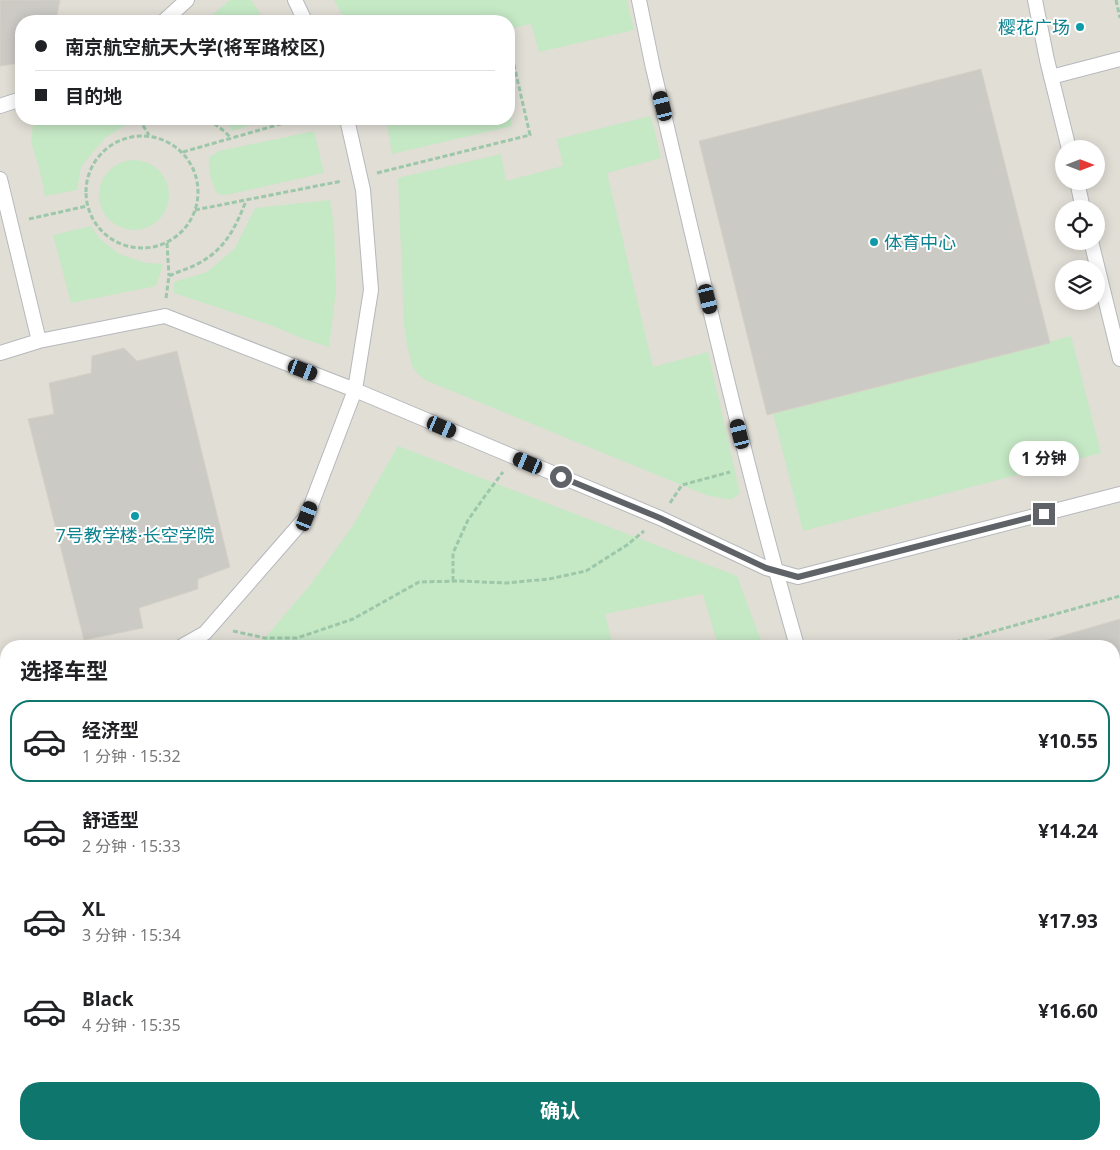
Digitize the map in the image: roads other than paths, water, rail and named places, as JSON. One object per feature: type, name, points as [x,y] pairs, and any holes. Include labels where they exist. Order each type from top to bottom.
[{"type":"lane","points":[[171,15],[187,0]]},
{"type":"lane","points":[[295,0],[302,15]]},
{"type":"lane","points":[[638,0],[750,472],[795,640]]},
{"type":"lane","points":[[1035,0],[1066,140]]},
{"type":"lane","points":[[1051,77],[1120,59]]},
{"type":"lane","points":[[0,106],[15,101]]},
{"type":"lane","points":[[193,640],[205,633],[307,516],[355,390],[371,290],[363,190],[348,125]]},
{"type":"lane","points":[[0,179],[39,341]]},
{"type":"lane","points":[[1093,250],[1120,358]]},
{"type":"lane","points":[[0,353],[39,341],[165,316],[355,390],[660,518],[766,568],[798,577],[1120,494]]},
{"type":"place","name":"樱花广场","points":[[1080,27]]},
{"type":"place","name":"体育中心","points":[[874,242]]},
{"type":"place","name":"7号教学楼·长空学院","points":[[135,516]]}]
